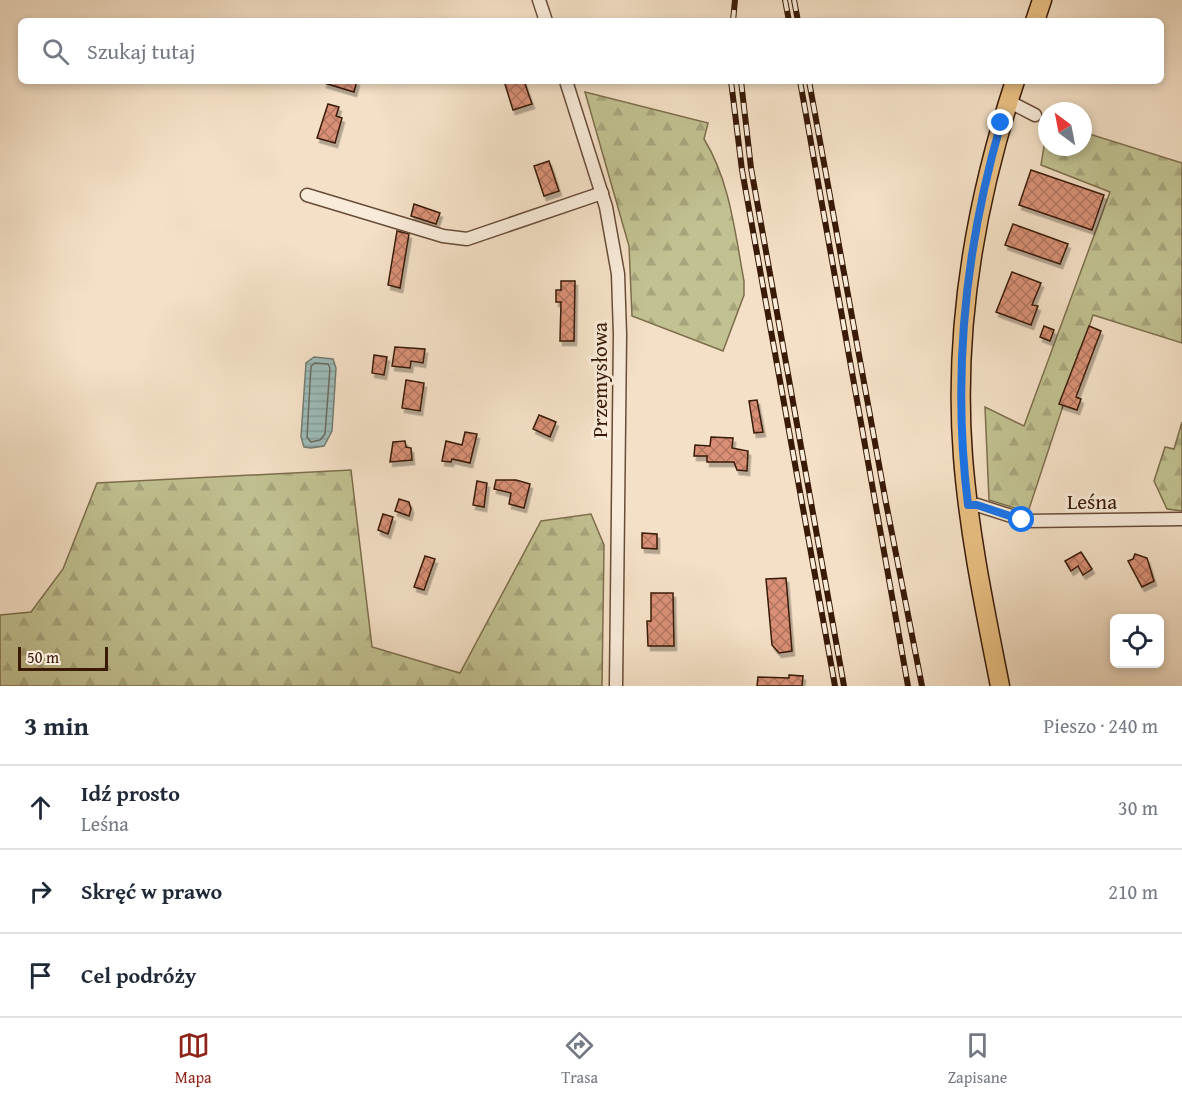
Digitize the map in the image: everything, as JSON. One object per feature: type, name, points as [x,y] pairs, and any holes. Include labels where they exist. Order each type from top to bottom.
[{"type":"main road","points":[[1036,18],[1042,0]]},
{"type":"main road","points":[[1000,686],[968,505],[961,417],[961,368],[966,289],[985,182],[1014,84]]},
{"type":"street","points":[[539,0],[545,18]]},
{"type":"street","name":"Przemysłowa","points":[[567,84],[602,193],[613,237],[619,292],[616,686]]},
{"type":"street","points":[[1008,101],[1035,115]]},
{"type":"street","points":[[307,195],[443,236],[467,239],[602,193]]},
{"type":"street","name":"Leśna","points":[[968,505],[977,505],[1027,521],[1182,519]]},
{"type":"green space","points":[[585,92],[708,123],[704,139],[713,155],[726,190],[744,281],[744,295],[723,351],[632,316],[629,246]]},
{"type":"green space","points":[[1092,135],[1182,163],[1182,343],[1093,315],[1028,512],[989,500],[985,407],[1024,426],[1110,192],[1041,165],[1042,156],[1092,156]]},
{"type":"green space","points":[[1182,422],[1182,511],[1167,509],[1154,481],[1165,447],[1174,449]]},
{"type":"green space","points":[[351,470],[372,647],[460,673],[541,521],[591,514],[604,545],[602,686],[0,686],[0,615],[31,612],[63,569],[97,483]]},
{"type":"water","points":[[314,357],[333,359],[336,368],[332,431],[324,446],[311,448],[304,447],[301,437],[306,363]]},
{"type":"building","points":[[327,84],[356,84],[354,92]]},
{"type":"building","points":[[505,84],[525,84],[532,104],[513,110]]},
{"type":"building","points":[[328,104],[339,107],[336,116],[342,118],[335,143],[317,138]]},
{"type":"building","points":[[549,161],[559,191],[544,196],[534,166]]},
{"type":"building","points":[[1031,170],[1104,195],[1092,230],[1019,205]]},
{"type":"building","points":[[414,204],[440,213],[436,224],[411,216]]},
{"type":"building","points":[[1013,224],[1068,244],[1060,264],[1005,245]]},
{"type":"building","points":[[397,231],[409,234],[400,288],[388,285]]},
{"type":"building","points":[[1012,272],[1041,283],[1032,305],[1038,306],[1031,325],[996,312]]},
{"type":"building","points":[[561,281],[575,281],[574,341],[560,341],[561,302],[556,302],[556,290],[561,290]]},
{"type":"building","points":[[1044,326],[1054,330],[1050,341],[1040,337]]},
{"type":"building","points":[[1089,326],[1101,331],[1076,397],[1081,399],[1077,410],[1059,404]]},
{"type":"building","points":[[395,347],[425,349],[423,363],[411,361],[410,368],[392,366]]},
{"type":"building","points":[[374,355],[387,357],[384,375],[372,373]]},
{"type":"building","points":[[406,380],[424,383],[420,411],[402,408]]},
{"type":"building","points":[[757,400],[763,432],[754,433],[749,401]]},
{"type":"building","points":[[539,415],[556,422],[550,437],[533,429]]},
{"type":"building","points":[[465,432],[477,434],[470,463],[452,459],[451,462],[442,461],[446,441],[462,445]]},
{"type":"building","points":[[711,437],[733,438],[732,448],[748,451],[747,471],[737,470],[734,462],[707,462],[707,456],[694,456],[695,445],[710,446]]},
{"type":"building","points":[[405,441],[406,447],[411,448],[412,460],[390,462],[393,442]]},
{"type":"building","points":[[496,480],[516,480],[530,484],[524,508],[509,504],[511,493],[494,489]]},
{"type":"building","points":[[477,481],[487,483],[484,507],[473,505]]},
{"type":"building","points":[[399,499],[409,502],[411,509],[409,516],[395,511]]},
{"type":"building","points":[[383,514],[393,517],[388,534],[378,530]]},
{"type":"building","points":[[642,533],[657,534],[657,549],[642,548]]},
{"type":"building","points":[[1081,552],[1092,569],[1083,575],[1078,566],[1071,571],[1065,561]]},
{"type":"building","points":[[1135,554],[1147,558],[1154,581],[1142,587],[1128,561],[1133,559]]},
{"type":"building","points":[[425,556],[435,559],[424,590],[414,587]]},
{"type":"building","points":[[786,578],[792,651],[779,653],[772,645],[766,579]]},
{"type":"building","points":[[651,593],[673,593],[674,646],[648,646],[647,621],[651,621]]},
{"type":"building","points":[[789,675],[803,676],[802,686],[757,686],[758,677],[789,678]]},
{"type":"railway","points":[[733,18],[735,0]]},
{"type":"railway","points":[[785,0],[788,18]]},
{"type":"railway","points":[[794,0],[797,18]]},
{"type":"railway","points":[[731,84],[742,170],[835,686]]},
{"type":"railway","points":[[741,84],[751,168],[844,686]]},
{"type":"railway","points":[[801,84],[908,686]]},
{"type":"railway","points":[[810,84],[922,686]]},
{"type":"route","points":[[1001,123],[976,224],[966,289],[961,368],[963,456],[968,505],[975,504],[1022,520]]}]
